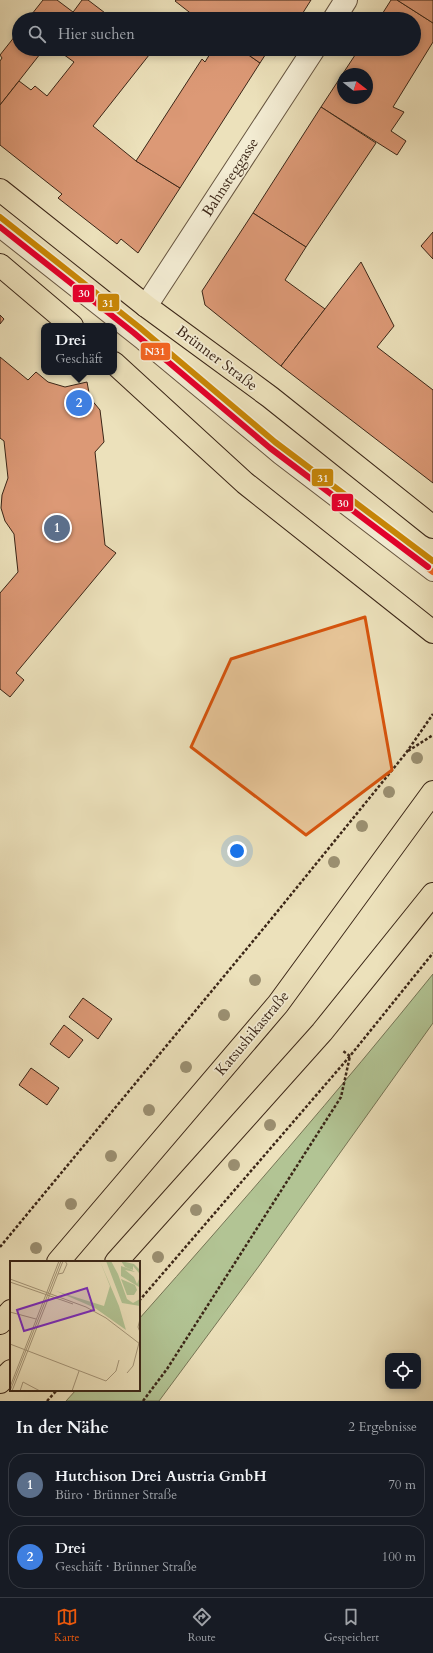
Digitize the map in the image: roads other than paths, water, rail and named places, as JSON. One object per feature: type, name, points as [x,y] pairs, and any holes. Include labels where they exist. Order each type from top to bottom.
[{"type":"main road","name":"Brünner Straße","points":[[0,190],[146,306],[270,397],[433,527]]},
{"type":"main road","points":[[0,265],[68,323]]},
{"type":"main road","points":[[117,366],[244,483],[433,632]]},
{"type":"main road","name":"Katsushikastraße","points":[[59,1261],[278,1004],[433,792]]},
{"type":"main road","points":[[117,1261],[322,1032],[433,894]]},
{"type":"main road","points":[[0,1323],[10,1312]]},
{"type":"main road","points":[[0,1382],[10,1372]]},
{"type":"street","points":[[338,12],[346,0]]},
{"type":"street","name":"Bahnsteggasse","points":[[146,306],[309,56]]},
{"type":"lane","points":[[0,228],[143,341],[280,455],[433,572]]},
{"type":"place","name":"Drei","points":[[79,403]]},
{"type":"place","name":"Hutchison Drei Austria GmbH","points":[[57,528]]}]
